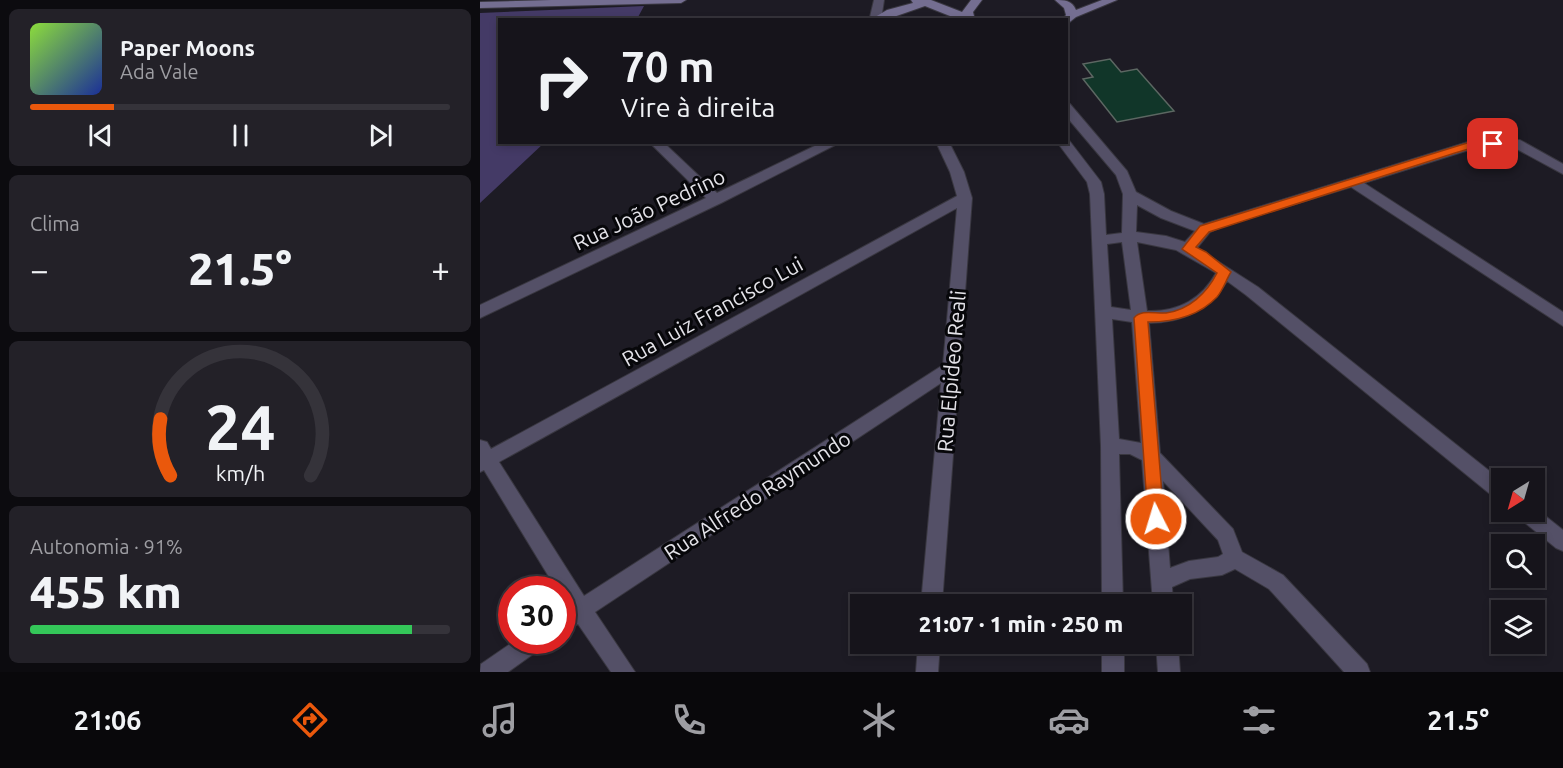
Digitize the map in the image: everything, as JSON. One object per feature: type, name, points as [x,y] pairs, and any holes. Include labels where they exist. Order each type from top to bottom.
[{"type":"main road","points":[[484,5],[681,0]]},
{"type":"main road","points":[[879,18],[921,1],[969,18],[968,12],[977,0]]},
{"type":"main road","points":[[1060,0],[1069,6],[1069,18],[1112,0]]},
{"type":"street","points":[[875,18],[879,0]]},
{"type":"street","points":[[1068,109],[1122,174],[1130,194],[1130,236],[1140,318],[1162,594]]},
{"type":"street","points":[[1188,249],[1204,229],[1471,145],[1515,143],[1563,170]]},
{"type":"street","points":[[657,144],[716,200]]},
{"type":"street","name":"Rua João Pedrino","points":[[480,312],[831,144]]},
{"type":"street","name":"Rua Elpideo Reali","points":[[933,594],[965,198],[957,172],[943,144]]},
{"type":"street","points":[[1065,144],[1094,182],[1097,194],[1110,446],[1112,594]]},
{"type":"street","points":[[1352,181],[1563,320]]},
{"type":"street","points":[[1130,194],[1164,215],[1204,229]]},
{"type":"street","name":"Rua Luiz Francisco Lui","points":[[482,457],[965,198]]},
{"type":"street","points":[[1099,241],[1130,236],[1160,239],[1202,255],[1252,291],[1491,483]]},
{"type":"street","points":[[1103,311],[1140,318],[1166,318],[1193,308],[1214,292],[1224,272]]},
{"type":"street","name":"Rua Alfredo Raymundo","points":[[576,613],[951,368]]},
{"type":"street","points":[[1110,446],[1132,447],[1151,456],[1226,535],[1234,558],[1276,582],[1359,672]]},
{"type":"street","points":[[482,457],[624,672]]},
{"type":"street","points":[[1538,522],[1563,542]]},
{"type":"street","points":[[1161,582],[1189,570],[1222,566],[1234,558]]},
{"type":"street","points":[[489,672],[515,654]]},
{"type":"street","points":[[927,672],[928,654]]},
{"type":"street","points":[[1113,654],[1113,672]]},
{"type":"street","points":[[1168,654],[1169,672]]},
{"type":"shaded area","points":[[644,6],[638,18],[498,18],[498,144],[543,144],[480,203],[480,13]]},
{"type":"building","points":[[1110,59],[1121,72],[1137,69],[1174,111],[1117,122],[1083,79],[1093,77],[1083,64]]},
{"type":"route","points":[[1156,519],[1140,318],[1166,318],[1180,314],[1204,301],[1214,292],[1224,272],[1202,255],[1188,249],[1204,229],[1471,145],[1493,144]]}]
